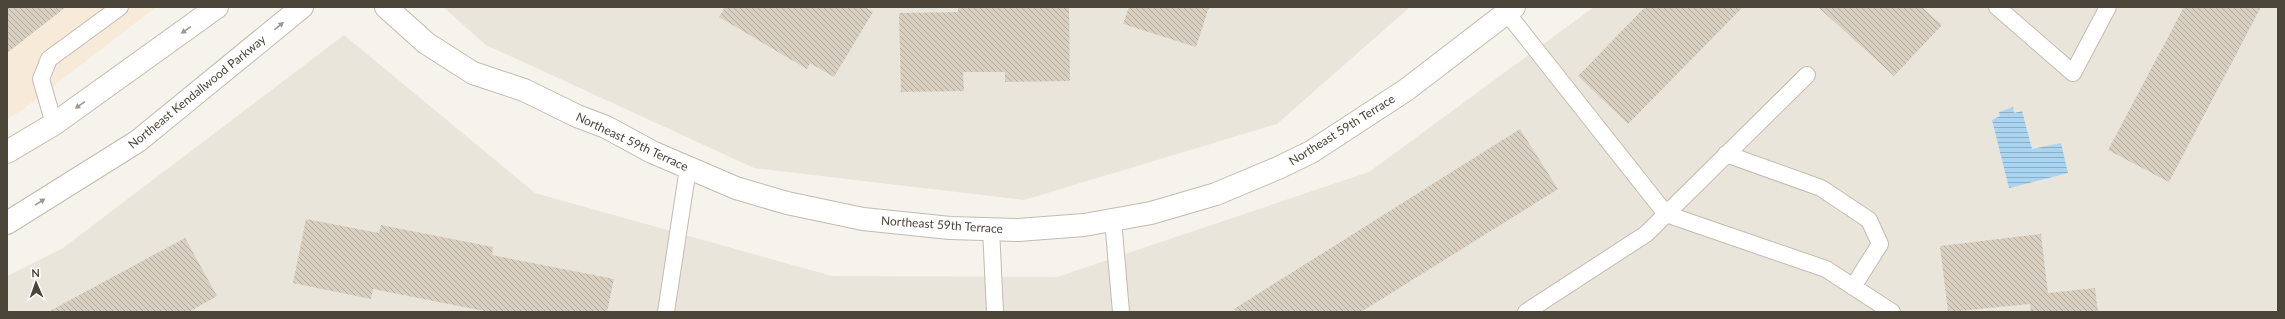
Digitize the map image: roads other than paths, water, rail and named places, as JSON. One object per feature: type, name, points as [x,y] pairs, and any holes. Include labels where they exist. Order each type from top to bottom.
[{"type":"street","name":"Northeast Kendallwood Parkway","points":[[7,223],[138,141],[302,7]]},
{"type":"street","name":"Northeast 59th Terrace","points":[[386,7],[426,43],[473,73],[524,90],[576,116],[606,127],[652,152],[736,188],[786,203],[863,219],[950,228],[1018,230],[1084,225],[1151,213],[1216,194],[1278,168],[1311,152],[1406,90],[1510,10]]},
{"type":"street","points":[[7,152],[54,124],[211,8]]},
{"type":"lane","points":[[54,124],[41,79],[49,59],[120,7]]},
{"type":"lane","points":[[1997,7],[2073,72],[2108,7]]},
{"type":"lane","points":[[1510,10],[1666,214],[1826,269],[1892,312]]},
{"type":"lane","points":[[1526,312],[1646,234],[1807,74]]},
{"type":"lane","points":[[1726,154],[1821,188],[1869,220],[1880,244],[1854,287]]},
{"type":"lane","points":[[666,312],[688,168]]},
{"type":"lane","points":[[1113,220],[1121,312]]},
{"type":"lane","points":[[991,229],[995,312]]},
{"type":"water","points":[[2013,107],[2014,113],[2022,111],[2032,149],[2061,143],[2068,173],[2009,188],[1992,120],[2000,116],[1999,112]]}]
